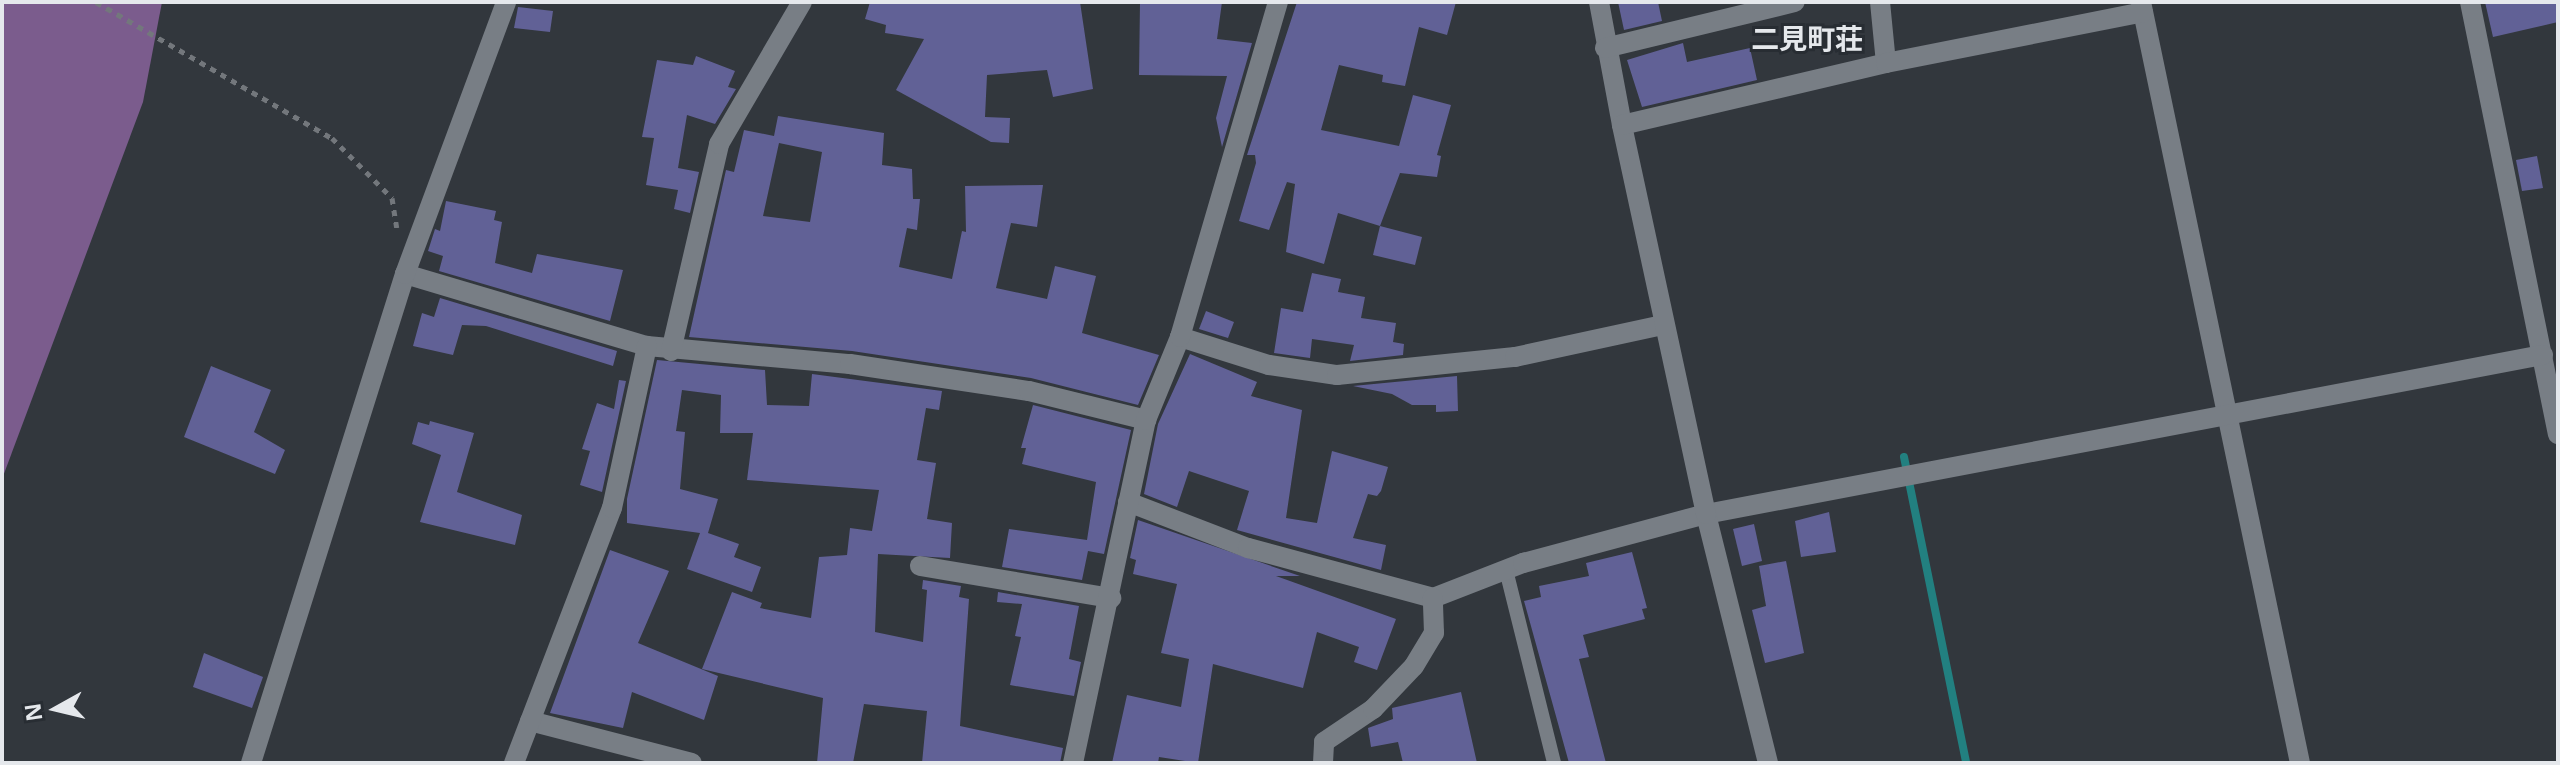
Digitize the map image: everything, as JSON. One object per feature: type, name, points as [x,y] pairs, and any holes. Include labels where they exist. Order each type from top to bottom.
[{"type":"street","points":[[251,763],[405,274],[506,2]]},
{"type":"street","points":[[671,351],[719,144],[802,2]]},
{"type":"street","points":[[1073,763],[1111,598],[1146,420],[1180,337],[1278,2]]},
{"type":"street","points":[[1599,2],[1605,48],[1663,325],[1768,763]]},
{"type":"street","points":[[1605,48],[1795,2]]},
{"type":"street","points":[[1880,2],[1886,63]]},
{"type":"street","points":[[2470,2],[2558,434]]},
{"type":"street","points":[[1622,125],[2142,7],[2225,416],[2300,763]]},
{"type":"street","points":[[405,274],[671,351],[850,364],[1029,391],[1146,420]]},
{"type":"street","points":[[1180,337],[1269,365],[1337,375],[1515,357],[1663,325]]},
{"type":"street","points":[[514,763],[612,508],[647,346]]},
{"type":"street","points":[[1128,502],[1248,548],[1433,598],[1506,570],[1706,514],[2543,355]]},
{"type":"street","points":[[920,566],[1111,598]]},
{"type":"street","points":[[1323,763],[1324,742],[1373,709],[1414,666],[1434,633],[1433,598]]},
{"type":"street","points":[[530,721],[692,763]]},
{"type":"lane","points":[[1506,570],[1554,763]]},
{"type":"path","points":[[96,2],[332,138],[392,198],[405,274]]},
{"type":"shaded area","points":[[2,2],[162,2],[143,102],[2,479]]},
{"type":"building","points":[[870,2],[1080,2],[1093,89],[1053,97],[1047,70],[987,75],[985,117],[1010,118],[1009,143],[991,142],[896,90],[924,39],[885,33],[886,25],[865,19]]},
{"type":"building","points":[[1140,2],[1222,2],[1217,39],[1252,43],[1222,147],[1216,118],[1227,76],[1139,75]]},
{"type":"building","points":[[1297,2],[1456,2],[1447,35],[1419,27],[1405,86],[1382,82],[1383,75],[1339,65],[1321,130],[1399,146],[1413,95],[1451,105],[1437,155],[1441,156],[1437,177],[1400,173],[1380,226],[1338,213],[1324,264],[1286,252],[1295,184],[1287,182],[1269,230],[1239,221],[1256,163],[1255,155],[1247,155]]},
{"type":"building","points":[[1618,2],[1658,2],[1662,21],[1624,30]]},
{"type":"building","points":[[2485,2],[2558,2],[2558,22],[2493,37]]},
{"type":"building","points":[[518,7],[553,11],[550,32],[514,28]]},
{"type":"building","points":[[1683,43],[1687,62],[1750,48],[1757,80],[1642,107],[1627,60]]},
{"type":"building","points":[[696,56],[735,71],[728,87],[736,89],[715,124],[687,115],[678,168],[699,172],[690,213],[674,209],[678,190],[646,185],[654,138],[642,137],[657,60],[693,65]]},
{"type":"building","points":[[778,116],[884,133],[882,165],[912,169],[913,199],[920,199],[917,230],[907,228],[899,267],[952,279],[962,231],[966,232],[965,186],[1043,185],[1037,227],[1011,223],[996,288],[1047,299],[1055,266],[1096,276],[1082,333],[1159,355],[1138,405],[1031,378],[852,351],[689,337],[726,170],[734,172],[744,130],[774,136]],"holes":[[[779,143],[822,152],[810,222],[763,216]]]},
{"type":"building","points":[[2537,156],[2543,188],[2522,191],[2516,160]]},
{"type":"building","points":[[446,201],[496,211],[494,220],[502,222],[495,263],[532,273],[537,254],[623,270],[610,321],[439,271],[443,256],[428,251],[435,229],[440,231]]},
{"type":"building","points":[[1380,226],[1422,237],[1415,265],[1373,255]]},
{"type":"building","points":[[1312,273],[1341,279],[1338,292],[1365,297],[1361,318],[1396,323],[1393,342],[1404,344],[1403,355],[1350,361],[1354,345],[1312,339],[1310,358],[1274,353],[1281,308],[1303,312]]},
{"type":"building","points":[[440,298],[617,351],[613,366],[486,326],[462,325],[453,355],[413,346],[422,313],[434,317]]},
{"type":"building","points":[[1206,311],[1234,322],[1228,338],[1199,329]]},
{"type":"building","points":[[1190,354],[1257,382],[1251,396],[1302,410],[1286,518],[1317,523],[1332,451],[1388,467],[1381,491],[1377,496],[1368,494],[1353,538],[1386,545],[1381,570],[1237,530],[1249,491],[1189,471],[1177,507],[1144,494],[1158,424]]},
{"type":"building","points":[[657,360],[765,370],[767,405],[809,406],[812,374],[942,391],[939,410],[926,408],[917,460],[936,463],[927,519],[952,523],[950,558],[878,554],[875,632],[923,642],[927,590],[922,589],[923,580],[961,586],[959,597],[969,599],[960,726],[1063,748],[1060,763],[922,763],[927,711],[864,704],[853,763],[817,763],[823,698],[702,669],[732,592],[762,603],[760,608],[811,618],[819,557],[847,555],[850,528],[872,531],[879,490],[747,480],[753,433],[720,433],[721,395],[682,390],[676,431],[685,432],[680,489],[718,499],[708,533],[739,544],[734,557],[761,567],[752,592],[687,569],[700,533],[627,523],[627,499]]},
{"type":"building","points":[[211,366],[271,390],[254,432],[285,450],[275,474],[184,437]]},
{"type":"building","points":[[1457,376],[1458,411],[1436,412],[1436,405],[1412,405],[1392,394],[1353,386]]},
{"type":"building","points":[[619,380],[626,381],[602,492],[580,485],[590,451],[582,449],[597,403],[614,409]]},
{"type":"building","points":[[1033,405],[1131,430],[1104,554],[1088,551],[1082,580],[1002,567],[1009,529],[1087,540],[1096,482],[1022,464],[1026,448],[1021,448]]},
{"type":"building","points":[[430,421],[474,433],[457,492],[522,515],[515,545],[420,522],[441,455],[412,444],[418,422],[429,425]]},
{"type":"building","points":[[1829,512],[1836,552],[1801,557],[1795,521]]},
{"type":"building","points":[[1138,520],[1300,576],[1276,576],[1396,619],[1377,670],[1354,662],[1359,647],[1317,632],[1303,688],[1213,664],[1198,763],[1159,757],[1158,763],[1112,763],[1127,695],[1181,707],[1189,659],[1161,653],[1177,584],[1133,574],[1136,560],[1130,558]]},
{"type":"building","points":[[1754,524],[1762,561],[1742,566],[1733,529]]},
{"type":"building","points":[[610,550],[669,571],[638,643],[718,676],[704,720],[632,692],[623,728],[550,713]]},
{"type":"building","points":[[1632,552],[1647,608],[1642,609],[1645,619],[1583,635],[1589,657],[1579,659],[1606,763],[1569,763],[1524,601],[1541,597],[1539,586],[1589,576],[1586,563]]},
{"type":"building","points":[[1786,561],[1804,653],[1765,663],[1752,610],[1766,606],[1759,566]]},
{"type":"building","points":[[998,592],[1079,606],[1069,659],[1081,662],[1074,696],[1010,685],[1021,637],[1015,636],[1022,604],[997,602]]},
{"type":"building","points":[[204,653],[263,677],[252,708],[193,687]]},
{"type":"building","points":[[1461,692],[1477,763],[1403,763],[1398,742],[1371,747],[1368,728],[1393,719],[1392,708]]},
{"type":"waterway","points":[[1904,457],[1966,763]]},
{"type":"district","name":"二見町荘","points":[[1807,38]]}]
